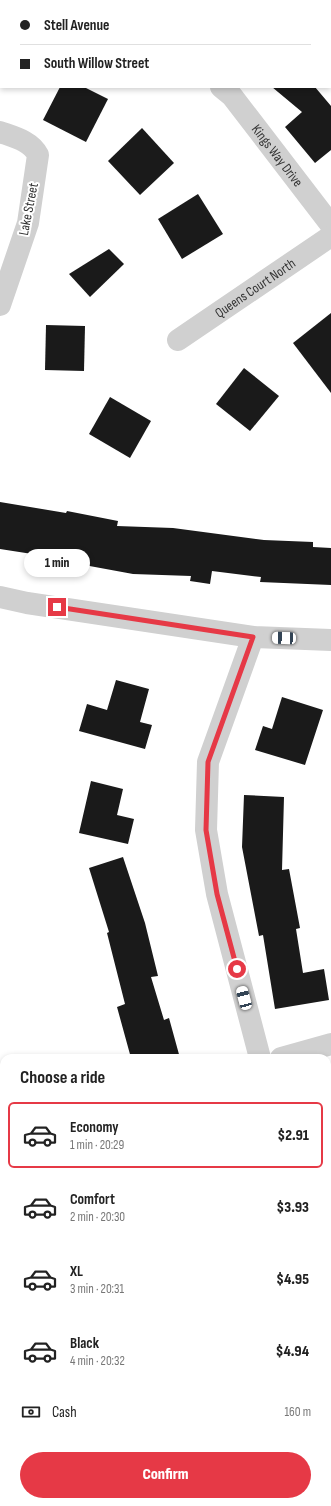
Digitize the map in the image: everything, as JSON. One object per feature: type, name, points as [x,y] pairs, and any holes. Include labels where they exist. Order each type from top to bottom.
[{"type":"street","name":"Kings Way Drive","points":[[222,88],[232,96],[331,225]]},
{"type":"street","name":"Lake Street","points":[[0,132],[18,138],[34,148],[38,155],[28,224],[0,305]]},
{"type":"street","name":"Queens Court North","points":[[178,340],[331,236]]},
{"type":"street","points":[[0,597],[26,603],[253,637],[331,640]]},
{"type":"street","points":[[253,637],[208,762],[206,830],[217,894],[259,1054]]},
{"type":"street","points":[[295,1054],[331,1044]]},
{"type":"building","points":[[59,88],[86,88],[108,99],[86,142],[43,120]]},
{"type":"building","points":[[273,88],[316,88],[331,106],[331,150],[315,163],[285,127],[302,112]]},
{"type":"building","points":[[142,128],[174,163],[140,195],[108,161]]},
{"type":"building","points":[[198,194],[223,234],[182,259],[158,219]]},
{"type":"building","points":[[109,249],[124,264],[90,297],[69,274]]},
{"type":"building","points":[[331,313],[331,393],[293,343]]},
{"type":"building","points":[[46,325],[85,326],[84,371],[45,370]]},
{"type":"building","points":[[244,368],[279,396],[250,431],[216,404]]},
{"type":"building","points":[[110,397],[151,421],[130,458],[89,434]]},
{"type":"building","points":[[0,502],[66,513],[67,511],[118,521],[117,526],[173,528],[264,540],[313,542],[313,547],[331,548],[331,585],[260,582],[261,577],[212,571],[210,584],[190,581],[191,576],[133,574],[57,560],[58,558],[0,549]]},
{"type":"building","points":[[116,680],[149,689],[140,722],[152,725],[145,749],[79,731],[87,704],[107,710]]},
{"type":"building","points":[[282,697],[323,710],[305,765],[255,750],[263,726],[272,729]]},
{"type":"building","points":[[91,781],[123,789],[117,815],[134,819],[128,844],[79,833]]},
{"type":"building","points":[[244,795],[284,797],[282,870],[289,869],[300,928],[296,929],[303,973],[324,969],[329,1000],[275,1009],[263,935],[259,936],[242,847]]},
{"type":"building","points":[[123,857],[145,923],[158,976],[151,977],[164,1020],[169,1018],[179,1054],[130,1054],[117,1007],[125,1004],[107,933],[109,932],[89,868]]},
{"type":"route","points":[[57,607],[253,637],[208,762],[206,830],[217,894],[237,969]]}]
